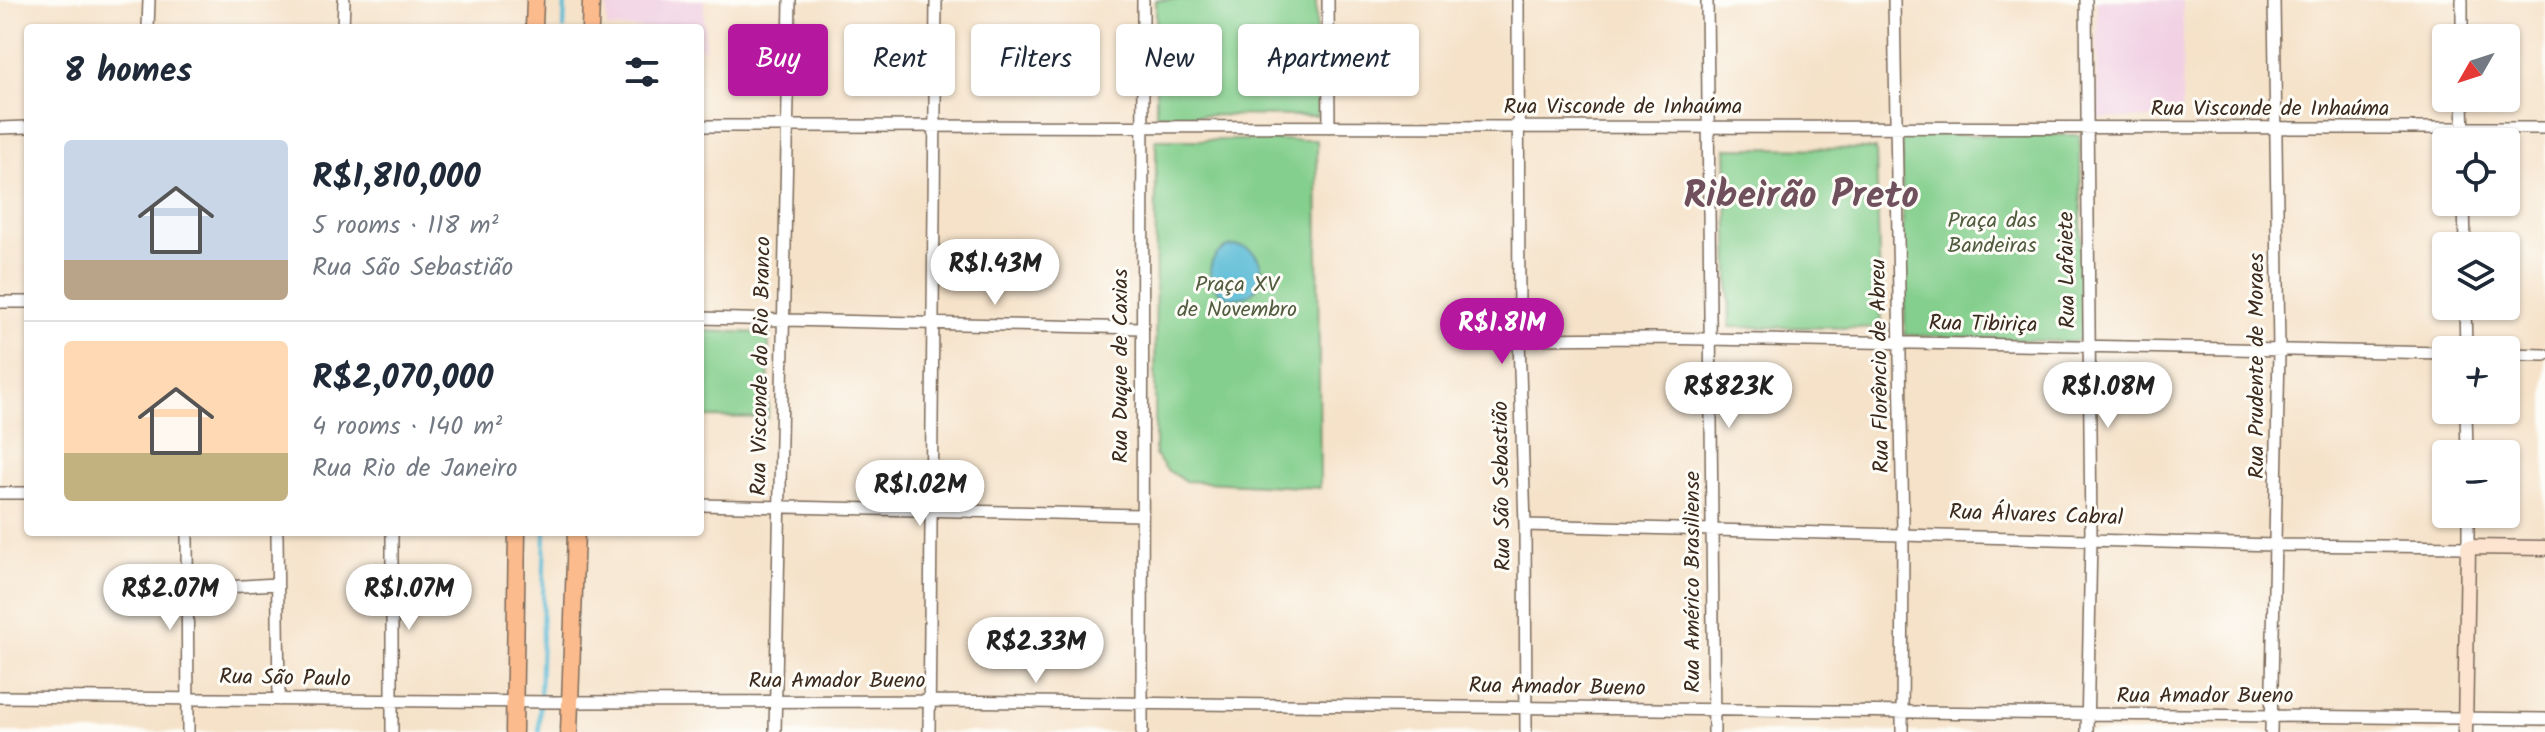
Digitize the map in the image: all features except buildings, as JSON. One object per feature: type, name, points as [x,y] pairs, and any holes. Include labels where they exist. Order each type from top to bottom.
[{"type":"main road","points":[[534,24],[535,0]]},
{"type":"main road","points":[[590,24],[591,0]]},
{"type":"main road","points":[[514,732],[519,702],[517,536]]},
{"type":"main road","points":[[569,732],[562,702],[576,536]]},
{"type":"main road","points":[[2465,726],[2468,547]]},
{"type":"main road","name":"Rua Álvares Cabral","points":[[2468,547],[2545,548]]},
{"type":"street","points":[[148,24],[149,0]]},
{"type":"street","points":[[343,24],[344,0]]},
{"type":"street","name":"Rua Visconde do Rio Branco","points":[[775,732],[790,0]]},
{"type":"street","points":[[929,732],[936,0]]},
{"type":"street","name":"Rua Duque de Caxias","points":[[1142,732],[1143,0]]},
{"type":"street","points":[[1328,0],[1329,127]]},
{"type":"street","name":"Rua São Sebastião","points":[[1518,0],[1519,339],[1525,525],[1526,732]]},
{"type":"street","name":"Rua Américo Brasiliense","points":[[1707,0],[1714,732]]},
{"type":"street","name":"Rua Florêncio de Abreu","points":[[1894,0],[1901,343],[1902,732]]},
{"type":"street","name":"Rua Lafaiete","points":[[2086,0],[2091,540],[2087,732]]},
{"type":"street","name":"Rua Prudente de Moraes","points":[[2271,732],[2279,351],[2274,0]]},
{"type":"street","points":[[2462,0],[2462,24]]},
{"type":"street","points":[[2463,112],[2464,127]]},
{"type":"street","name":"Rua Visconde de Inhaúma","points":[[704,126],[2545,128]]},
{"type":"street","points":[[0,128],[24,127]]},
{"type":"street","points":[[0,302],[24,302]]},
{"type":"street","points":[[704,318],[1142,328]]},
{"type":"street","name":"Rua Tibiriça","points":[[1519,339],[2432,353]]},
{"type":"street","points":[[2520,354],[2545,355]]},
{"type":"street","points":[[0,493],[24,493]]},
{"type":"street","points":[[704,505],[1140,515]]},
{"type":"street","name":"Rua Álvares Cabral","points":[[1525,525],[2275,545],[2468,547]]},
{"type":"street","points":[[2468,528],[2468,547]]},
{"type":"street","points":[[187,536],[188,732]]},
{"type":"street","points":[[277,536],[279,700]]},
{"type":"street","points":[[392,536],[392,732]]},
{"type":"street","points":[[225,587],[277,584]]},
{"type":"street","name":"Rua São Paulo","points":[[0,697],[562,702]]},
{"type":"street","name":"Rua Amador Bueno","points":[[562,702],[929,701],[1902,711],[2088,716],[2271,715],[2465,726],[2545,719]]},
{"type":"shaded area","points":[[607,0],[704,0],[705,49],[704,24],[607,24]]},
{"type":"shaded area","points":[[2097,0],[2183,0],[2182,119],[2098,118]]},
{"type":"green space","points":[[1156,0],[1316,0],[1316,24],[1238,24],[1238,96],[1317,96],[1317,116],[1156,115],[1156,96],[1222,96],[1222,24],[1156,24]]},
{"type":"green space","name":"Praça das Bandeiras","points":[[1901,135],[2080,135],[2083,338],[2074,342],[1905,335]]},
{"type":"green space","name":"Praça XV de Novembro","points":[[1156,140],[1317,140],[1320,488],[1185,481],[1167,470],[1155,456]]},
{"type":"green space","points":[[1726,148],[1876,149],[1881,328],[1730,327]]},
{"type":"green space","points":[[704,331],[769,333],[768,418],[704,417]]},
{"type":"water","points":[[1236,246],[1255,253],[1262,272],[1255,291],[1236,298],[1217,291],[1210,272],[1217,253]]},
{"type":"waterway","points":[[564,24],[565,0]]},
{"type":"waterway","points":[[539,732],[545,536]]},
{"type":"district","name":"Ribeirão Preto","points":[[1801,197]]}]
